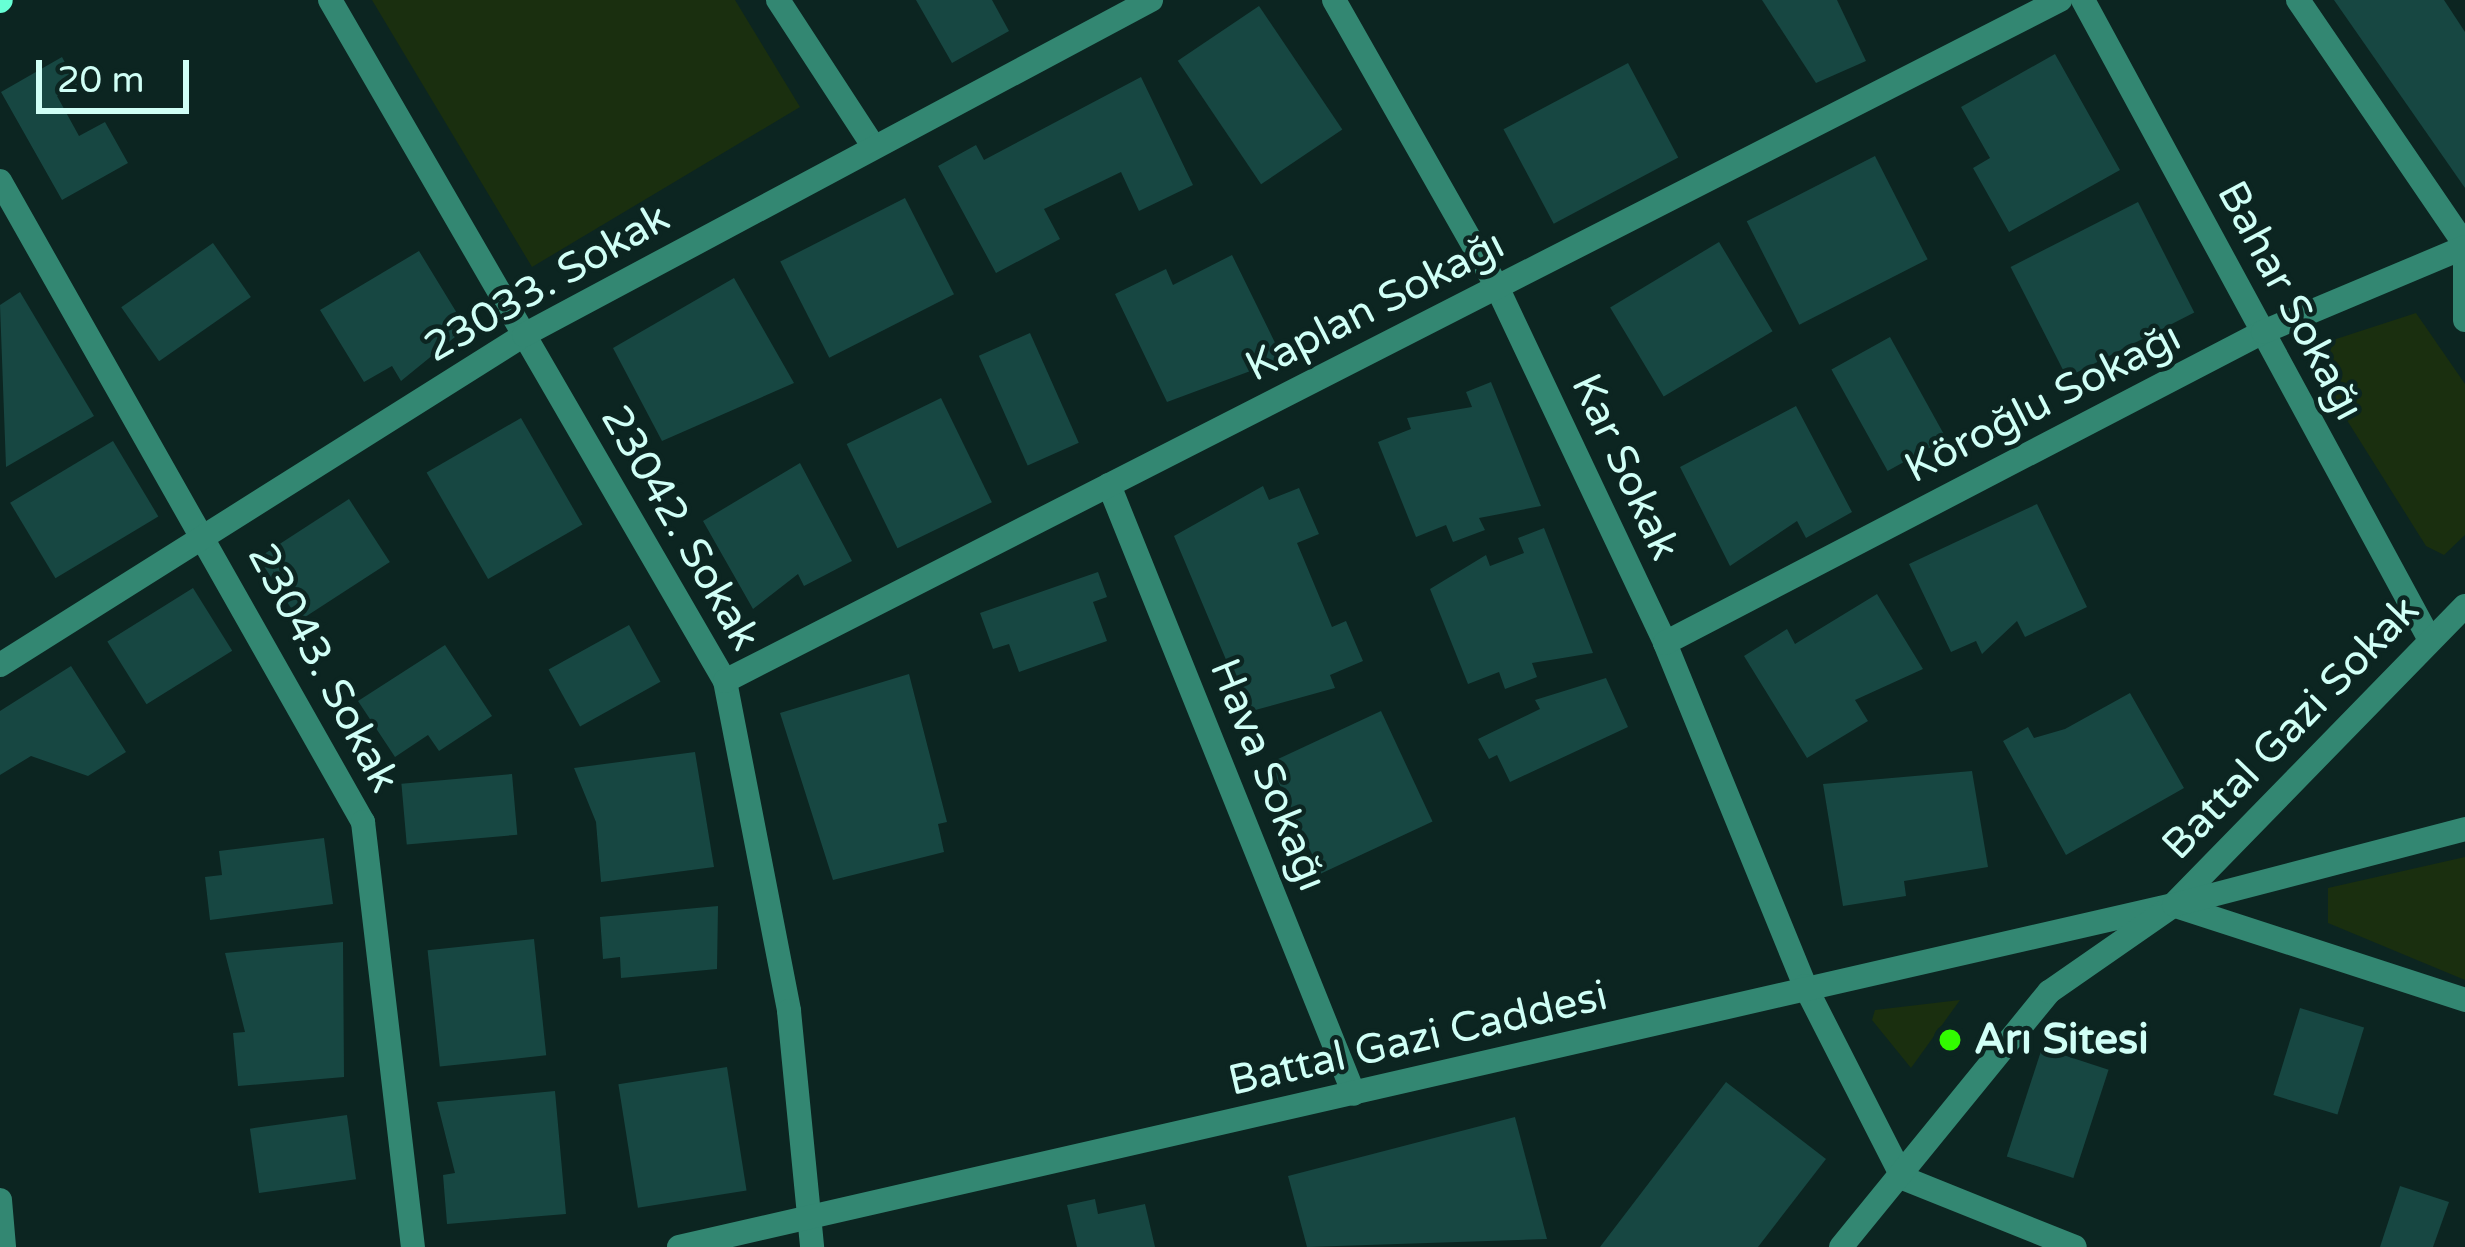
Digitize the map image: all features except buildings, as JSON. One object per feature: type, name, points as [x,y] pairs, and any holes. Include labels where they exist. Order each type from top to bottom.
[{"type":"street","name":"23042. Sokak","points":[[330,0],[725,681],[789,1011],[811,1235]]},
{"type":"street","points":[[778,0],[873,146]]},
{"type":"street","name":"23033. Sokak","points":[[0,665],[210,542],[524,335],[1151,0]]},
{"type":"street","name":"Kar Sokak","points":[[1334,0],[1497,287],[1665,644],[1805,986],[1903,1178]]},
{"type":"street","name":"Kaplan Sokağı","points":[[725,681],[2060,0]]},
{"type":"street","name":"Bahar Sokağı","points":[[2083,0],[2428,638]]},
{"type":"street","points":[[2298,0],[2465,248],[2465,320]]},
{"type":"street","name":"23043. Sokak","points":[[0,181],[210,542],[363,822],[413,1247]]},
{"type":"street","name":"Köroğlu Sokağı","points":[[1665,644],[2263,332],[2465,248]]},
{"type":"street","name":"Hava Sokağı","points":[[1109,485],[1354,1094]]},
{"type":"street","name":"Battal Gazi Sokak","points":[[2174,905],[2428,638],[2465,606]]},
{"type":"street","name":"Battal Gazi Caddesi","points":[[679,1247],[811,1235],[1354,1094],[1805,986],[2174,905],[2465,829]]},
{"type":"street","points":[[1841,1247],[1903,1178],[2049,992],[2174,905],[2465,1000]]},
{"type":"street","points":[[1903,1178],[2075,1247]]},
{"type":"street","points":[[0,1200],[4,1247]]},
{"type":"green space","points":[[372,0],[735,0],[800,107],[532,267]]},
{"type":"green space","points":[[2416,313],[2465,384],[2465,535],[2444,555],[2426,546],[2323,382],[2333,340]]},
{"type":"green space","points":[[2465,857],[2465,980],[2328,923],[2328,888]]},
{"type":"green space","points":[[1960,1000],[1911,1068],[1872,1020],[1875,1010]]},
{"type":"place","name":"Arı Sitesi","points":[[1950,1040]]}]
